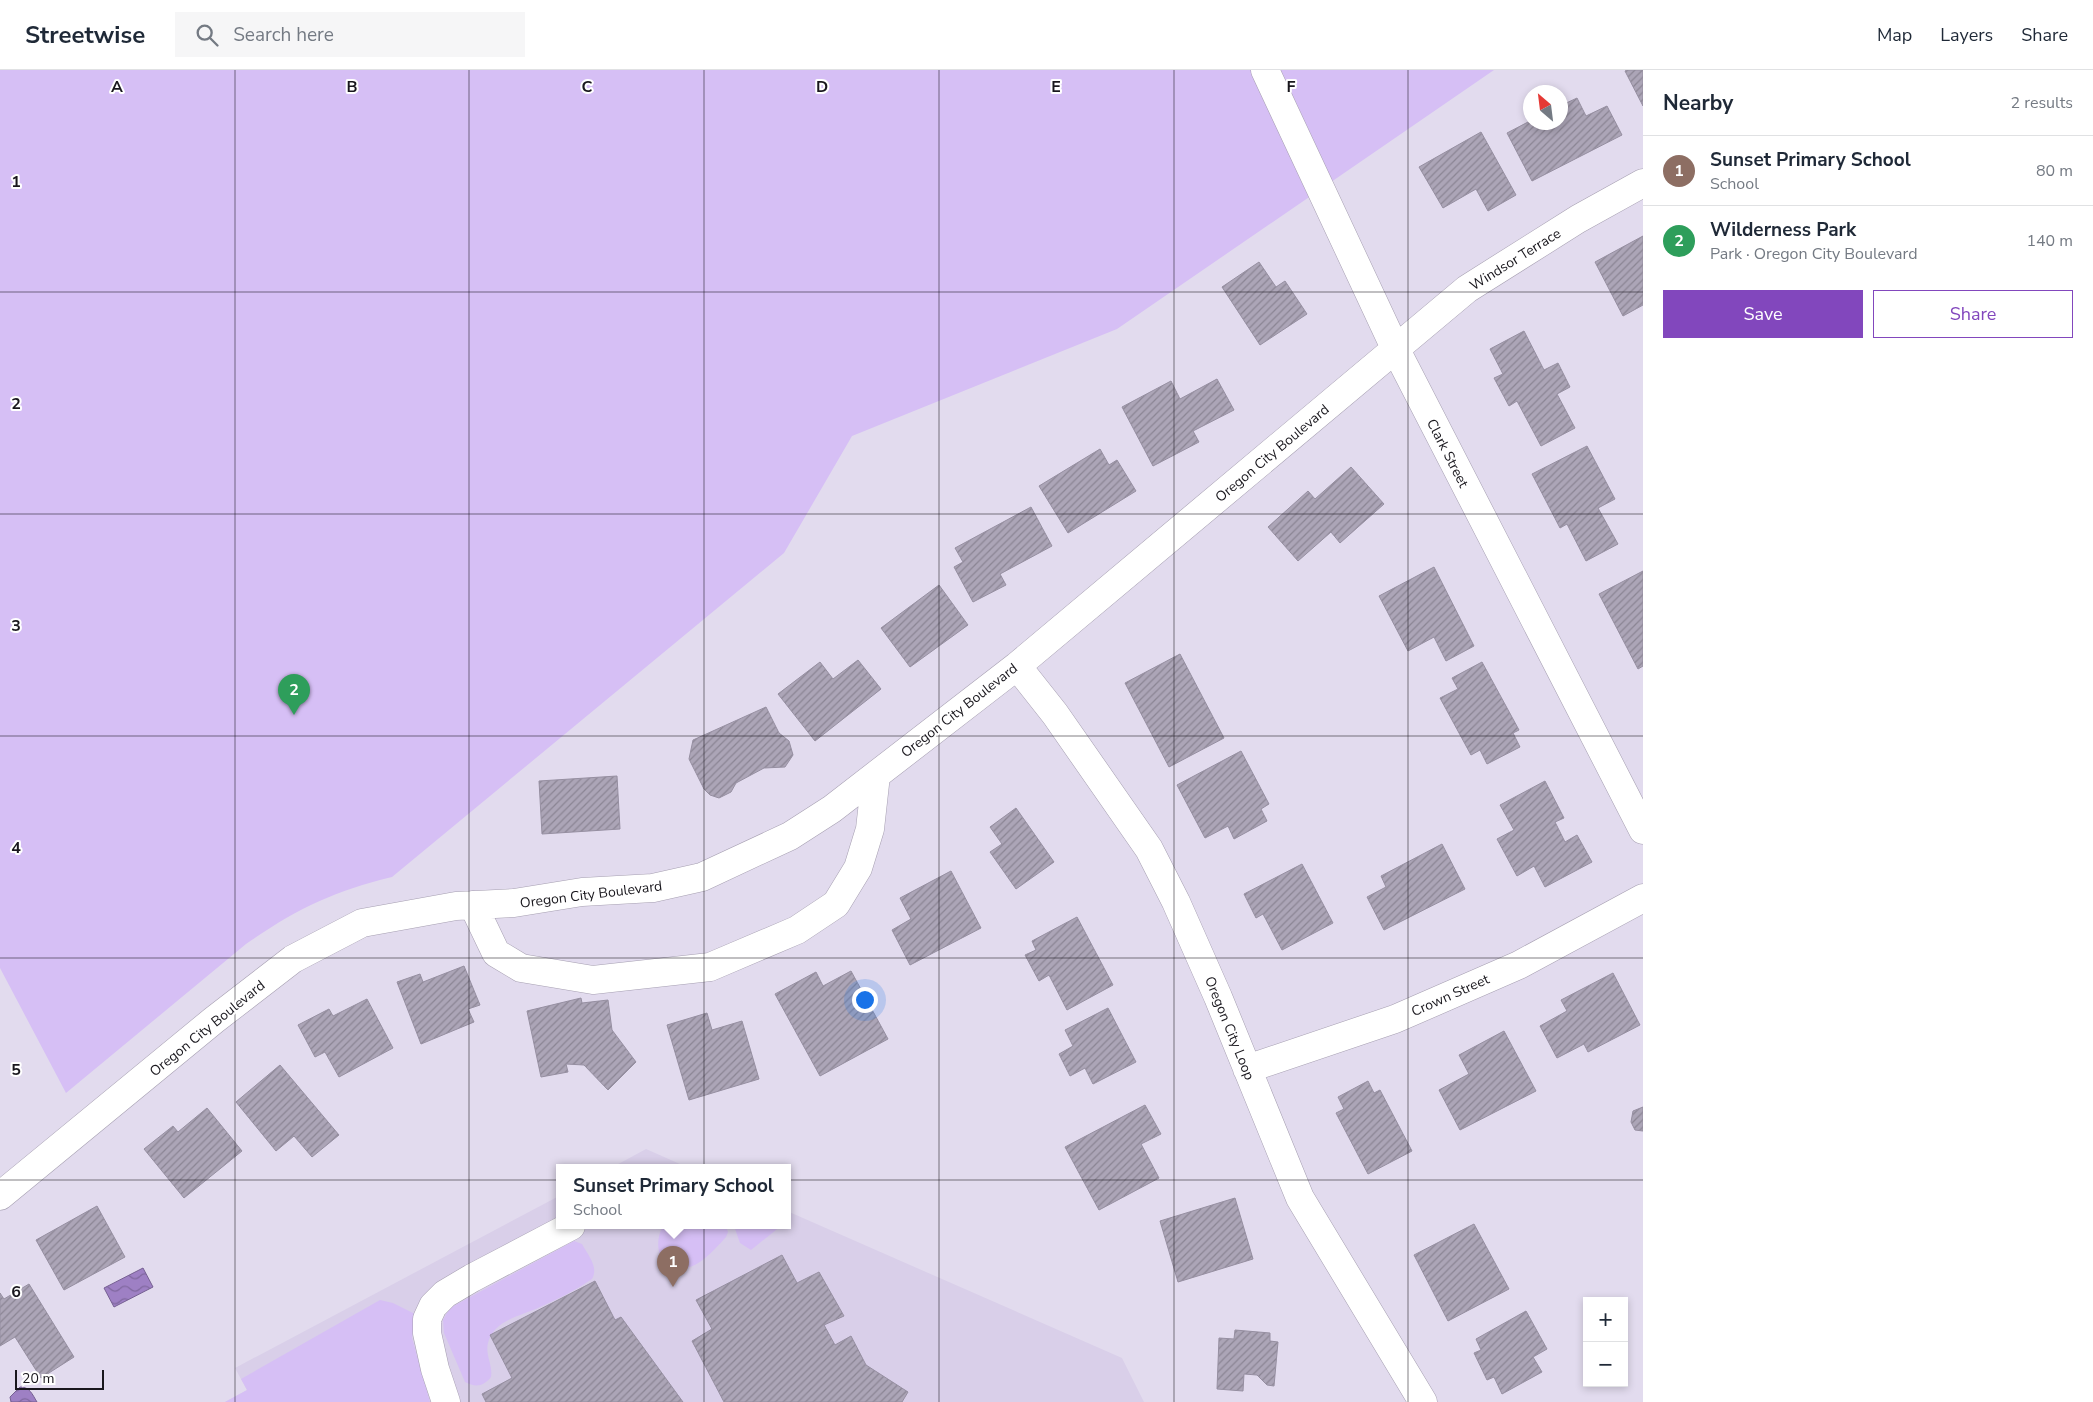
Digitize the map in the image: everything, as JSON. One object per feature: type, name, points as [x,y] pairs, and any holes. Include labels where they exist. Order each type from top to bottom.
[{"type":"street","name":"Clark Street","points":[[1265,70],[1395,348],[1643,830]]},
{"type":"street","name":"Windsor Terrace","points":[[1395,348],[1467,289],[1578,220],[1643,183]]},
{"type":"street","name":"Oregon City Boulevard","points":[[0,1196],[214,1020],[293,959],[362,923],[456,906],[514,903],[582,892],[653,888],[702,877],[790,836],[832,809],[1017,666],[1360,381],[1395,348]]},
{"type":"street","name":"Oregon City Loop","points":[[1017,666],[1055,714],[1149,849],[1189,932],[1300,1198],[1423,1402]]},
{"type":"street","points":[[473,905],[496,953],[521,968],[593,980],[710,967],[797,930],[836,904],[858,868],[870,828],[876,775]]},
{"type":"street","name":"Crown Street","points":[[1247,1069],[1395,1019],[1518,965],[1643,898]]},
{"type":"street","points":[[446,1402],[435,1369],[427,1334],[428,1319],[433,1306],[445,1294],[465,1282],[565,1229]]},
{"type":"shaded area","points":[[0,70],[1494,70],[1117,329],[852,436],[784,553],[392,877],[333,895],[281,921],[264,932],[246,944],[66,1093],[0,968]]},
{"type":"shaded area","points":[[646,1149],[680,1164],[618,1164]]},
{"type":"shaded area","points":[[556,1198],[556,1229],[791,1229],[791,1213],[1122,1358],[1144,1402],[225,1402],[247,1390],[235,1368]]},
{"type":"shaded area","points":[[662,1229],[727,1229],[728,1232],[726,1237],[705,1258],[695,1265],[680,1269],[666,1264],[661,1258],[658,1243]]},
{"type":"shaded area","points":[[735,1229],[777,1229],[751,1250],[740,1243]]},
{"type":"shaded area","points":[[574,1241],[582,1244],[592,1261],[594,1275],[592,1279],[560,1298],[502,1323],[491,1335],[487,1347],[491,1377],[480,1385],[465,1382],[444,1333],[443,1320],[450,1308]]},
{"type":"shaded area","points":[[380,1300],[393,1303],[415,1314],[412,1338],[430,1402],[225,1402],[247,1390],[241,1379]]},
{"type":"water","points":[[143,1268],[153,1287],[114,1307],[104,1288]]},
{"type":"water","points":[[20,1387],[28,1390],[37,1402],[11,1402],[10,1397]]},
{"type":"building","points":[[1643,70],[1643,106],[1625,71]]},
{"type":"building","points":[[1577,98],[1586,116],[1607,106],[1622,135],[1532,181],[1507,133],[1523,125],[1523,130],[1568,130],[1568,102]]},
{"type":"building","points":[[1481,132],[1516,195],[1488,211],[1476,189],[1443,208],[1419,167]]},
{"type":"building","points":[[1643,236],[1643,305],[1623,316],[1595,262]]},
{"type":"building","points":[[1259,262],[1276,287],[1285,281],[1307,314],[1260,345],[1222,287]]},
{"type":"building","points":[[1524,331],[1544,370],[1558,363],[1570,387],[1557,394],[1575,428],[1541,446],[1517,401],[1509,406],[1494,378],[1503,374],[1490,349]]},
{"type":"building","points":[[1217,379],[1234,410],[1193,431],[1199,442],[1153,466],[1122,407],[1171,381],[1180,399]]},
{"type":"building","points":[[1587,446],[1615,499],[1598,508],[1618,544],[1586,561],[1567,524],[1560,528],[1532,474]]},
{"type":"building","points":[[1100,449],[1109,465],[1117,460],[1136,491],[1068,533],[1039,486]]},
{"type":"building","points":[[1351,467],[1384,504],[1340,543],[1331,532],[1298,561],[1268,527],[1308,491],[1315,499]]},
{"type":"building","points":[[1031,507],[1052,546],[1000,574],[1006,585],[973,602],[954,567],[963,562],[955,548]]},
{"type":"building","points":[[1434,567],[1474,646],[1446,661],[1434,637],[1408,651],[1379,596]]},
{"type":"building","points":[[1643,571],[1643,666],[1638,669],[1599,594]]},
{"type":"building","points":[[939,585],[968,625],[910,667],[881,628]]},
{"type":"building","points":[[1180,654],[1224,738],[1169,767],[1125,683]]},
{"type":"building","points":[[858,660],[881,689],[815,741],[778,694],[820,662],[833,679]]},
{"type":"building","points":[[1482,662],[1519,730],[1513,733],[1520,747],[1487,764],[1480,750],[1471,755],[1440,698],[1458,689],[1452,678]]},
{"type":"building","points":[[766,707],[779,733],[789,741],[793,755],[785,767],[764,768],[736,783],[731,792],[719,798],[710,795],[704,789],[689,759],[693,740]]},
{"type":"building","points":[[1241,751],[1269,804],[1261,809],[1267,821],[1234,839],[1228,826],[1205,838],[1177,785]]},
{"type":"building","points":[[617,776],[620,829],[542,834],[539,781]]},
{"type":"building","points":[[1545,781],[1564,818],[1555,822],[1565,842],[1577,835],[1592,862],[1545,887],[1534,866],[1517,876],[1497,839],[1514,830],[1500,805]]},
{"type":"building","points":[[1016,808],[1054,862],[1016,889],[990,852],[1002,844],[990,827]]},
{"type":"building","points":[[1442,844],[1465,889],[1384,930],[1367,897],[1386,887],[1381,876]]},
{"type":"building","points":[[1302,864],[1333,923],[1282,950],[1263,914],[1256,918],[1244,894]]},
{"type":"building","points":[[951,871],[981,928],[910,965],[892,930],[911,919],[900,898]]},
{"type":"building","points":[[1077,917],[1113,985],[1067,1010],[1049,975],[1039,981],[1025,955],[1036,950],[1032,941]]},
{"type":"building","points":[[464,966],[480,1005],[468,1009],[474,1022],[421,1044],[397,982],[420,974],[423,982]]},
{"type":"building","points":[[851,971],[888,1039],[820,1076],[775,994],[816,972],[823,986]]},
{"type":"building","points":[[1613,973],[1640,1025],[1588,1052],[1584,1044],[1557,1058],[1540,1026],[1567,1011],[1561,1000]]},
{"type":"building","points":[[581,998],[582,1003],[608,1000],[612,1030],[636,1062],[608,1090],[584,1065],[566,1064],[568,1072],[541,1077],[527,1011]]},
{"type":"building","points":[[367,999],[393,1048],[339,1077],[325,1052],[315,1057],[298,1025],[329,1009],[333,1016]]},
{"type":"building","points":[[1108,1008],[1136,1062],[1093,1084],[1085,1068],[1070,1076],[1059,1054],[1073,1046],[1065,1030]]},
{"type":"building","points":[[707,1013],[712,1030],[742,1021],[759,1079],[689,1100],[667,1025]]},
{"type":"building","points":[[1504,1031],[1536,1091],[1460,1130],[1439,1090],[1469,1074],[1459,1055]]},
{"type":"building","points":[[280,1065],[339,1135],[312,1157],[294,1136],[276,1151],[236,1102]]},
{"type":"building","points":[[1368,1081],[1374,1093],[1380,1090],[1412,1151],[1368,1174],[1336,1113],[1344,1109],[1338,1097]]},
{"type":"building","points":[[1145,1105],[1161,1134],[1141,1144],[1159,1178],[1099,1210],[1065,1147]]},
{"type":"building","points":[[1643,1107],[1643,1131],[1635,1130],[1631,1122],[1633,1111]]},
{"type":"building","points":[[207,1108],[242,1151],[184,1198],[144,1149],[173,1126],[178,1132]]},
{"type":"building","points":[[1235,1198],[1253,1259],[1178,1282],[1160,1221]]},
{"type":"building","points":[[97,1206],[125,1257],[64,1290],[36,1240]]},
{"type":"building","points":[[1474,1224],[1509,1289],[1448,1321],[1414,1255]]},
{"type":"building","points":[[782,1255],[797,1283],[819,1272],[844,1316],[824,1325],[835,1345],[851,1336],[866,1365],[908,1392],[902,1402],[724,1402],[692,1341],[712,1329],[696,1300]]},
{"type":"building","points":[[595,1281],[615,1320],[621,1317],[683,1402],[486,1402],[482,1394],[512,1378],[490,1335]]},
{"type":"building","points":[[29,1284],[74,1357],[41,1378],[15,1337],[0,1346],[0,1293],[4,1299]]},
{"type":"building","points":[[1526,1311],[1547,1349],[1533,1357],[1542,1372],[1502,1394],[1494,1377],[1487,1380],[1474,1353],[1481,1350],[1476,1339]]},
{"type":"building","points":[[1235,1330],[1270,1333],[1270,1341],[1278,1342],[1274,1386],[1267,1385],[1257,1375],[1244,1374],[1243,1391],[1217,1389],[1219,1338],[1234,1339]]},
{"type":"place","name":"Wilderness Park","points":[[294,715]]},
{"type":"place","name":"Sunset Primary School","points":[[673,1287]]}]
